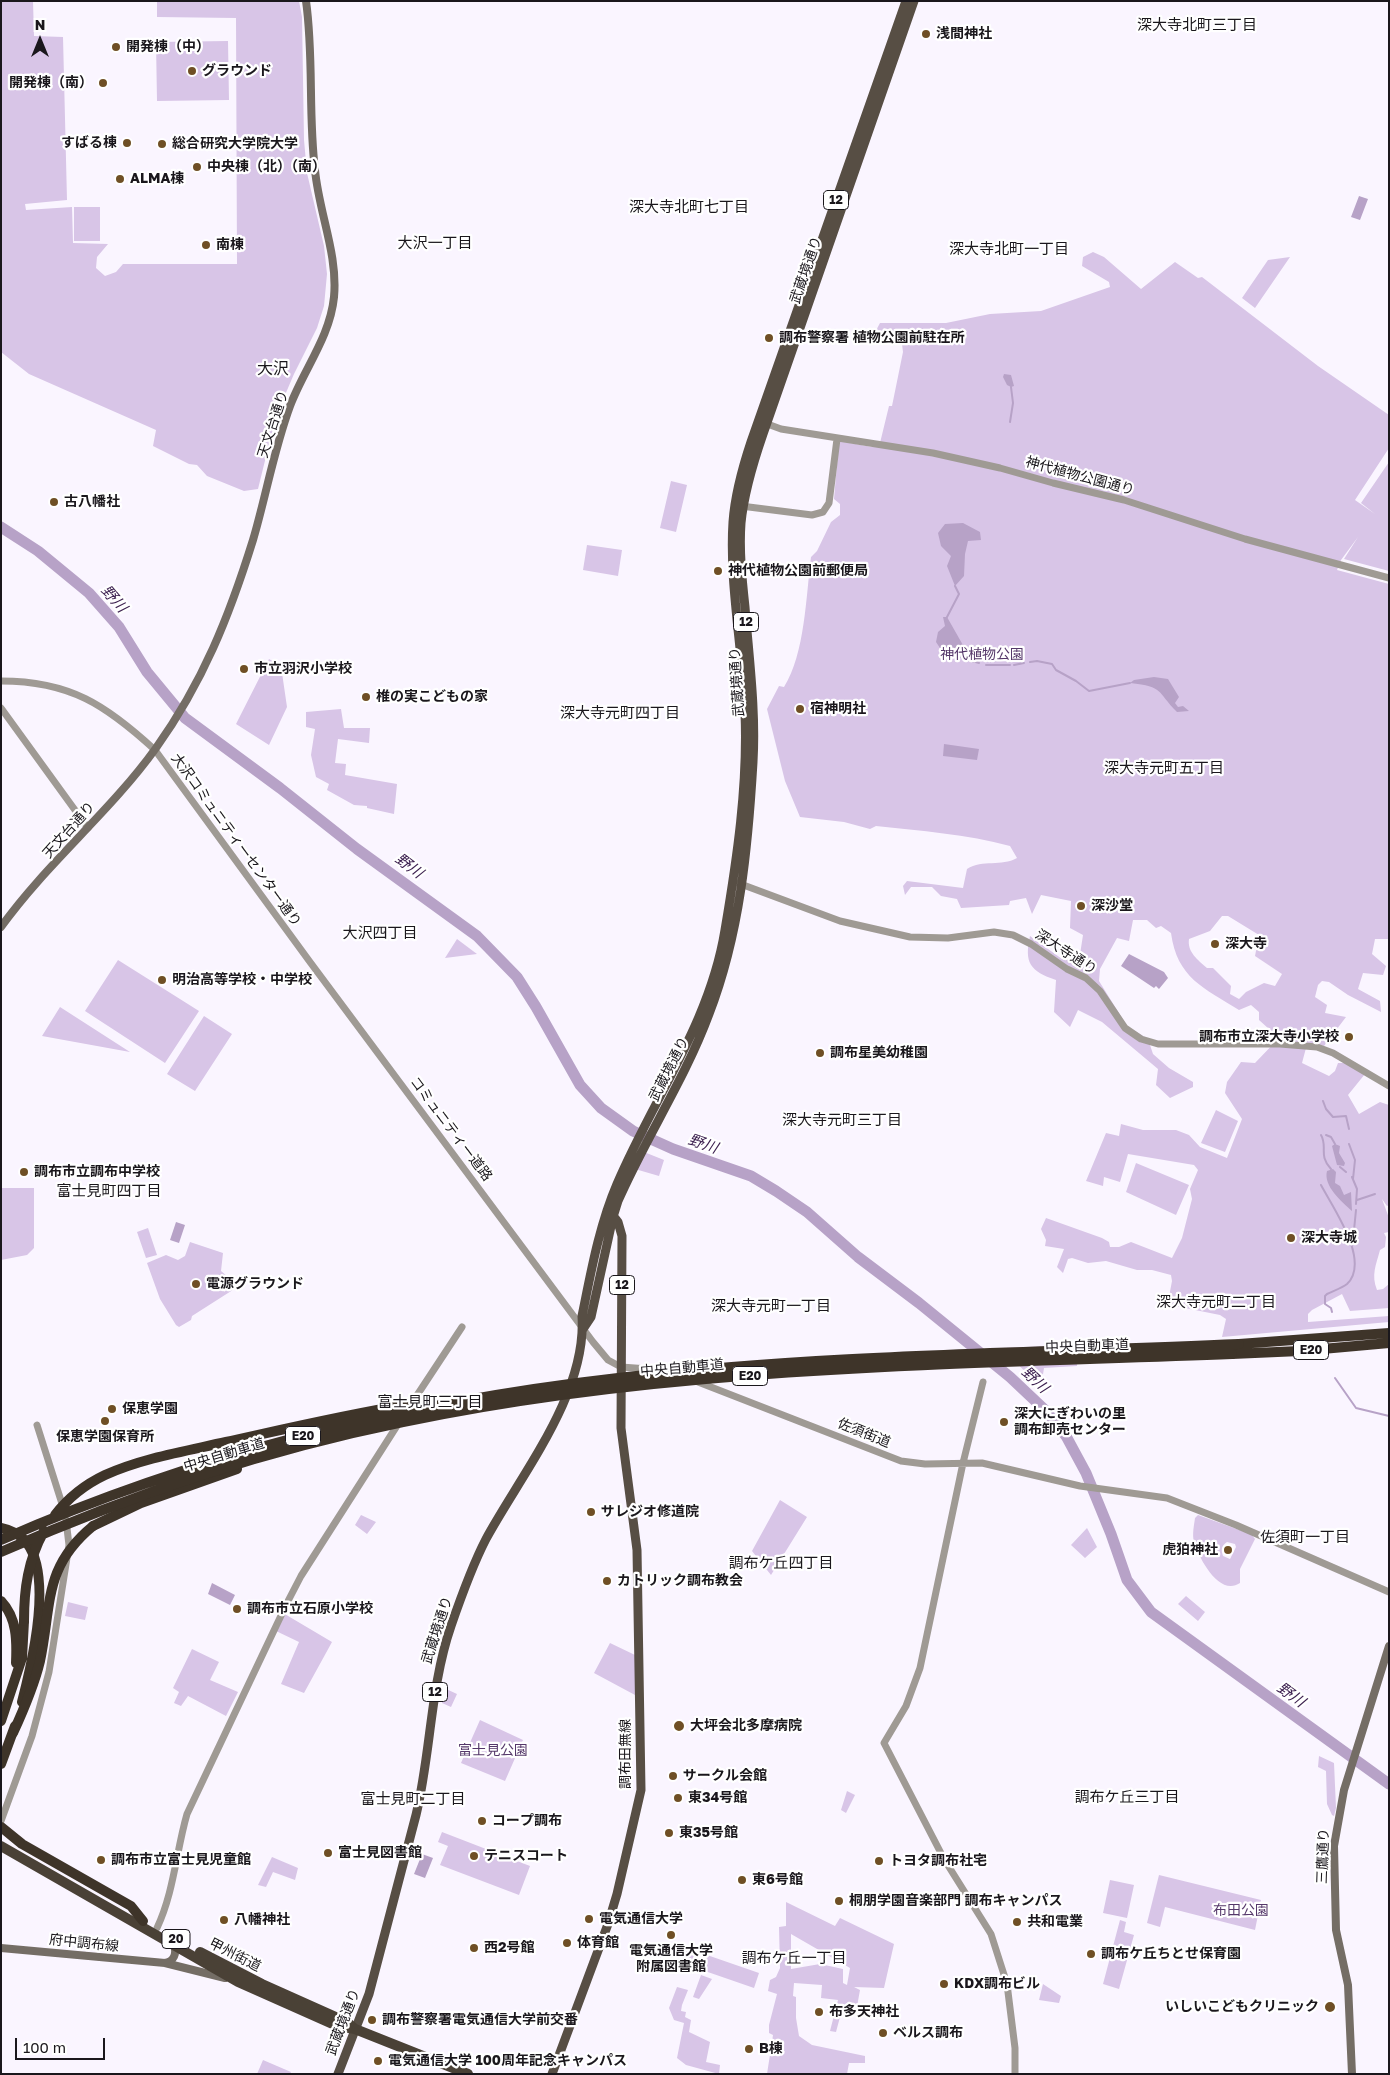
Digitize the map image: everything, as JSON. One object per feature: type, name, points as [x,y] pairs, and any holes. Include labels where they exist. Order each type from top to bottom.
[{"type":"highway","name":"中央自動車道","points":[[1,1540],[59,1514],[136,1486],[238,1454],[312,1433],[457,1401],[616,1378],[751,1366],[852,1359],[1238,1344],[1389,1333]]},
{"type":"highway","name":"中央自動車道","points":[[1,1552],[113,1506],[212,1472],[275,1454],[413,1420],[538,1399],[653,1384],[860,1369],[1232,1354],[1389,1343]]},
{"type":"highway","points":[[1,1721],[24,1648],[26,1582],[36,1547],[51,1519],[64,1504],[79,1491],[104,1475],[140,1463],[195,1449],[376,1410],[497,1390],[616,1378]]},
{"type":"highway","points":[[2,1760],[26,1706],[36,1674],[52,1585],[64,1557],[81,1535],[103,1520],[124,1510],[275,1454]]},
{"type":"highway","points":[[1,1528],[14,1532],[27,1543],[34,1559],[39,1590],[37,1626],[31,1668],[13,1733]]},
{"type":"highway","points":[[1,1601],[10,1613],[15,1627],[15,1679]]},
{"type":"highway","points":[[1,1827],[22,1844],[131,1906],[143,1921]]},
{"type":"highway","name":"甲州街道","points":[[1,1839],[143,1921],[262,1984],[347,2022],[355,2029]]},
{"type":"highway","name":"甲州街道","points":[[1,1846],[238,1982],[337,2026],[355,2029],[468,2074]]},
{"type":"main road","name":"天文台通り","points":[[1,927],[21,900],[88,828],[155,750],[188,699],[232,606],[291,404],[326,330],[333,304],[334,266],[320,204],[313,150],[310,41],[306,1]]},
{"type":"main road","name":"武蔵境通り","points":[[651,1125],[688,1044],[715,971],[737,883],[746,739],[733,532],[739,505],[750,473],[767,399],[906,1]]},
{"type":"main road","name":"武蔵境通り","points":[[762,423],[783,376],[914,1]]},
{"type":"main road","points":[[767,399],[770,400],[776,385],[783,376]]},
{"type":"main road","name":"武蔵境通り","points":[[338,2074],[369,1994],[418,1806],[438,1673],[451,1626],[486,1540],[565,1401],[583,1329],[582,1316],[601,1229],[609,1205],[618,1182],[641,1144],[704,1027],[728,956],[752,777],[754,726],[739,505]]},
{"type":"main road","points":[[734,564],[736,532],[741,530]]},
{"type":"main road","points":[[715,971],[724,955],[728,956]]},
{"type":"main road","name":"武蔵境通り","points":[[583,1329],[591,1317],[613,1217],[641,1144]]},
{"type":"main road","name":"12","points":[[609,1205],[613,1217],[618,1222],[622,1236],[621,1367]]},
{"type":"main road","name":"調布田無線","points":[[552,2074],[608,1924],[617,1894],[640,1790],[637,1550],[621,1420],[621,1367]]},
{"type":"main road","name":"三鷹通り","points":[[1352,2074],[1348,1984],[1336,1930],[1334,1846],[1342,1798],[1389,1646]]},
{"type":"main road","points":[[165,1963],[170,1962],[174,1958],[176,1952],[174,1946]]},
{"type":"main road","name":"府中調布線","points":[[1,1948],[165,1963],[202,1971],[238,1982]]},
{"type":"street","name":"神代植物公園通り","points":[[762,423],[837,438],[933,453],[1000,468],[1052,483],[1124,500],[1245,539],[1389,578]]},
{"type":"street","points":[[739,505],[812,514],[823,512],[829,502],[837,438]]},
{"type":"street","name":"大沢コミュニティーセンター通り","points":[[1,681],[37,683],[84,697],[109,710],[155,750],[298,945]]},
{"type":"street","points":[[1,708],[88,828]]},
{"type":"street","name":"深大寺通り","points":[[737,883],[840,920],[910,937],[948,938],[994,932],[1013,935],[1031,944],[1067,969],[1086,978],[1100,991],[1119,1022],[1141,1039],[1158,1044],[1280,1044],[1317,1047],[1333,1053],[1389,1086]]},
{"type":"street","name":"コミュニティー道路","points":[[298,945],[583,1329],[608,1360],[621,1367]]},
{"type":"street","points":[[157,1928],[171,1889],[187,1814],[287,1602],[301,1576],[380,1455],[414,1398],[462,1327]]},
{"type":"street","name":"佐須街道","points":[[621,1367],[661,1370],[688,1378],[901,1462],[991,1465],[1080,1486],[1162,1497],[1389,1592]]},
{"type":"street","points":[[983,1382],[920,1668],[906,1706],[884,1743],[944,1859],[991,1934],[1007,1984],[1014,2032],[1015,2074]]},
{"type":"street","points":[[1,1821],[32,1736],[50,1672],[69,1545],[64,1512],[37,1424]]},
{"type":"green space","points":[[1,1],[33,1],[34,36],[63,37],[67,200],[25,204],[26,210],[72,207],[73,243],[108,244],[97,257],[96,268],[105,276],[116,272],[123,264],[237,264],[236,18],[157,17],[157,1],[299,1],[302,17],[304,140],[307,173],[324,246],[327,274],[324,306],[317,328],[276,416],[258,489],[244,491],[207,476],[197,465],[189,464],[153,446],[156,430],[29,374],[1,352]]},
{"type":"green space","name":"グラウンド","points":[[228,41],[229,100],[157,101],[156,42]]},
{"type":"green space","points":[[74,207],[100,207],[100,241],[74,241]]},
{"type":"green space","name":"神代植物公園","points":[[1093,252],[1104,257],[1141,289],[1175,262],[1198,278],[1202,277],[1318,366],[1389,415],[1389,448],[1355,500],[1375,514],[1361,503],[1389,462],[1389,571],[1344,559],[1358,537],[1341,560],[1337,570],[1389,584],[1389,939],[1375,939],[1372,954],[1386,966],[1383,975],[1363,973],[1358,989],[1380,1001],[1381,1012],[1348,995],[1329,982],[1322,981],[1318,985],[1315,997],[1327,1005],[1325,1013],[1346,1017],[1324,1046],[1298,1041],[1300,1047],[1306,1048],[1302,1063],[1329,1076],[1335,1071],[1338,1063],[1346,1063],[1365,1074],[1348,1095],[1359,1114],[1380,1102],[1389,1105],[1389,1205],[1387,1206],[1382,1199],[1389,1218],[1389,1232],[1384,1233],[1386,1237],[1385,1247],[1380,1250],[1374,1275],[1377,1290],[1383,1289],[1389,1284],[1389,1308],[1350,1311],[1342,1294],[1312,1310],[1308,1314],[1308,1322],[1389,1316],[1389,1322],[1222,1337],[1226,1319],[1220,1315],[1170,1305],[1168,1302],[1172,1281],[1171,1275],[1152,1270],[1137,1270],[1106,1261],[1088,1263],[1072,1258],[1068,1259],[1063,1273],[1057,1267],[1064,1249],[1045,1246],[1046,1240],[1041,1229],[1046,1218],[1102,1238],[1109,1242],[1110,1247],[1119,1247],[1131,1242],[1172,1258],[1182,1238],[1192,1199],[1190,1189],[1198,1170],[1194,1165],[1128,1154],[1120,1182],[1104,1177],[1103,1186],[1086,1181],[1106,1133],[1119,1136],[1121,1124],[1143,1130],[1176,1130],[1189,1135],[1200,1147],[1227,1158],[1242,1119],[1225,1093],[1227,1082],[1241,1062],[1255,1063],[1279,1038],[1259,1020],[1259,1012],[1251,1005],[1239,1010],[1194,980],[1179,961],[1171,933],[1161,926],[1156,928],[1147,920],[1133,920],[1129,941],[1117,938],[1100,969],[1099,981],[1127,1026],[1148,1039],[1153,1054],[1169,1068],[1193,1082],[1193,1087],[1170,1098],[1156,1085],[1158,1069],[1102,1022],[1078,1010],[1070,1027],[1054,1012],[1056,980],[1040,973],[1031,965],[1028,945],[1030,936],[1062,959],[1079,961],[1083,935],[1070,928],[1071,901],[1041,895],[1032,914],[1026,898],[1010,901],[1009,905],[961,908],[957,899],[941,896],[932,887],[911,887],[905,895],[903,886],[907,881],[963,888],[967,869],[979,864],[1005,862],[1017,858],[1010,846],[943,833],[876,826],[870,829],[844,822],[800,817],[785,781],[767,709],[779,686],[784,687],[796,658],[804,624],[811,557],[817,551],[831,522],[840,515],[840,504],[834,499],[839,441],[872,447],[880,443],[889,406],[892,406],[903,352],[901,336],[877,341],[872,338],[880,323],[946,323],[990,314],[1041,311],[1110,287],[1109,282],[1082,266],[1083,257]],"holes":[[[1222,916],[1228,916],[1259,935],[1255,956],[1282,974],[1275,986],[1264,983],[1246,992],[1239,999],[1230,994],[1231,986],[1213,968],[1207,968],[1191,952],[1189,939],[1210,931]]]},
{"type":"green space","points":[[1290,257],[1255,308],[1242,298],[1268,260]]},
{"type":"green space","points":[[671,481],[687,485],[676,532],[660,528]]},
{"type":"green space","points":[[587,545],[622,550],[618,576],[583,570]]},
{"type":"green space","points":[[269,659],[281,666],[287,707],[269,745],[236,724]]},
{"type":"green space","points":[[341,709],[344,728],[370,728],[369,743],[338,739],[335,763],[346,764],[345,775],[397,784],[394,814],[367,808],[367,806],[354,805],[327,790],[329,784],[316,777],[311,755],[315,729],[306,727],[306,712]]},
{"type":"green space","points":[[457,939],[477,954],[445,958]]},
{"type":"green space","points":[[118,960],[199,1011],[165,1063],[85,1011]]},
{"type":"green space","points":[[60,1007],[130,1052],[42,1036]]},
{"type":"green space","points":[[204,1016],[232,1034],[195,1091],[167,1074]]},
{"type":"green space","points":[[1216,1110],[1238,1121],[1225,1152],[1201,1143]]},
{"type":"green space","points":[[644,1152],[664,1160],[659,1176],[635,1169]]},
{"type":"green space","points":[[1136,1163],[1189,1185],[1176,1215],[1126,1192]]},
{"type":"green space","points":[[1,1188],[34,1188],[34,1248],[27,1255],[1,1260]]},
{"type":"green space","points":[[148,1228],[157,1255],[146,1258],[137,1232]]},
{"type":"green space","name":"電源グラウンド","points":[[190,1242],[223,1253],[221,1271],[239,1286],[192,1316],[191,1320],[179,1327],[160,1299],[147,1263],[166,1255],[178,1260],[185,1256]]},
{"type":"green space","points":[[1078,1345],[1077,1366],[1044,1368],[1041,1387],[1001,1348]]},
{"type":"green space","points":[[780,1500],[807,1517],[771,1575],[752,1551]]},
{"type":"green space","points":[[361,1515],[376,1522],[367,1534],[355,1525]]},
{"type":"green space","points":[[1198,1515],[1245,1532],[1252,1535],[1255,1539],[1240,1569],[1240,1583],[1232,1586],[1225,1585],[1211,1574],[1205,1566],[1194,1542],[1195,1518]],"holes":[[[1227,1542],[1235,1544],[1236,1547],[1230,1559],[1223,1556],[1222,1548],[1224,1545]]]},
{"type":"green space","points":[[1087,1528],[1097,1547],[1085,1558],[1071,1545]]},
{"type":"green space","points":[[1186,1596],[1205,1612],[1198,1621],[1178,1604]]},
{"type":"green space","points":[[68,1602],[88,1607],[85,1620],[65,1616]]},
{"type":"green space","points":[[283,1613],[332,1642],[304,1693],[281,1684],[299,1642],[276,1631]]},
{"type":"green space","points":[[610,1643],[635,1655],[635,1695],[594,1673]]},
{"type":"green space","points":[[192,1649],[219,1662],[210,1680],[238,1692],[226,1716],[188,1696],[181,1706],[174,1703],[179,1692],[173,1688]]},
{"type":"green space","points":[[444,1688],[457,1694],[451,1707],[442,1703]]},
{"type":"green space","name":"富士見公園","points":[[480,1720],[523,1740],[505,1781],[461,1763]]},
{"type":"green space","points":[[1319,1756],[1334,1763],[1336,1808],[1334,1816],[1327,1804],[1326,1771],[1318,1767]]},
{"type":"green space","points":[[847,1791],[855,1795],[846,1813],[841,1810]]},
{"type":"green space","name":"テニスコート","points":[[442,1832],[530,1866],[519,1895],[440,1865],[448,1846],[438,1842]]},
{"type":"green space","points":[[272,1857],[298,1868],[295,1880],[273,1872],[266,1887],[258,1885]]},
{"type":"green space","name":"布田公園","points":[[1159,1875],[1261,1900],[1255,1930],[1165,1907],[1160,1927],[1147,1923]]},
{"type":"green space","points":[[1110,1880],[1134,1885],[1127,1918],[1103,1913]]},
{"type":"green space","points":[[786,1902],[835,1926],[840,1918],[894,1944],[884,1988],[854,1987],[860,1990],[856,2012],[840,2017],[836,2032],[830,2031],[838,2000],[821,1998],[822,1985],[794,1983],[793,1996],[796,1997],[796,2018],[799,2036],[812,2045],[865,2056],[865,2063],[849,2063],[847,2074],[767,2074],[773,2035],[769,2033],[769,2025],[777,1994],[768,1991],[770,1980],[776,1977],[780,1968],[779,1927],[786,1926]],"holes":[[[791,1934],[850,1968],[847,1985],[843,1983],[843,1969],[820,1964],[791,1969]]]},
{"type":"green space","points":[[1120,1920],[1126,1922],[1124,1932],[1134,1935],[1119,1989],[1103,1984]]},
{"type":"green space","points":[[658,1949],[680,1955],[690,1949],[698,1951],[691,1974],[654,1961]]},
{"type":"green space","points":[[707,1955],[759,1973],[754,1988],[702,1970]]},
{"type":"green space","points":[[701,1975],[712,1979],[699,1999],[693,1997]]},
{"type":"green space","points":[[1043,1984],[1061,1996],[1059,2003],[1039,2000]]},
{"type":"green space","points":[[677,1987],[688,1990],[681,2011],[686,2012],[685,2017],[691,2020],[689,2032],[710,2042],[706,2062],[720,2065],[719,2074],[686,2065],[677,2058],[684,2023],[674,2020],[669,2008]]},
{"type":"green space","points":[[263,2060],[291,2072],[290,2074],[257,2074]]},
{"type":"shaded area","points":[[1359,196],[1368,199],[1360,220],[1351,217]]},
{"type":"shaded area","points":[[1004,374],[1011,375],[1014,386],[1007,385],[1003,377]]},
{"type":"shaded area","points":[[963,523],[980,532],[981,540],[968,541],[965,554],[964,576],[955,586],[947,566],[951,556],[941,546],[938,533],[945,524]]},
{"type":"shaded area","points":[[943,617],[947,617],[972,661],[944,654],[936,642],[938,632],[945,626]]},
{"type":"shaded area","points":[[1154,677],[1168,679],[1179,697],[1175,703],[1178,707],[1183,706],[1189,711],[1177,712],[1155,688],[1130,683],[1134,680]]},
{"type":"shaded area","points":[[944,744],[979,749],[977,760],[943,756]]},
{"type":"shaded area","points":[[1129,954],[1164,972],[1168,978],[1159,989],[1156,986],[1154,988],[1121,966]]},
{"type":"shaded area","points":[[1335,1144],[1340,1146],[1339,1153],[1345,1163],[1344,1166],[1337,1165],[1332,1146]]},
{"type":"shaded area","points":[[1333,1169],[1336,1172],[1335,1183],[1340,1186],[1344,1195],[1351,1192],[1352,1211],[1334,1193],[1328,1182],[1327,1171]]},
{"type":"shaded area","points":[[176,1222],[185,1225],[179,1243],[170,1240]]},
{"type":"shaded area","points":[[212,1583],[235,1595],[230,1605],[208,1594]]},
{"type":"shaded area","points":[[422,1854],[433,1858],[425,1878],[414,1874]]},
{"type":"waterway","points":[[1010,422],[1013,403],[1011,387]]},
{"type":"waterway","name":"野川","points":[[1,527],[38,551],[89,593],[119,627],[147,672],[185,718],[280,788],[357,849],[477,936],[517,977],[580,1085],[601,1108],[633,1131],[673,1149],[751,1176],[776,1191],[807,1212],[858,1257],[919,1303],[1010,1377],[1046,1411],[1066,1436],[1086,1473],[1111,1534],[1127,1580],[1151,1612],[1389,1784]]},
{"type":"waterway","points":[[947,617],[959,594],[955,586]]},
{"type":"waterway","points":[[972,661],[979,663]]},
{"type":"waterway","points":[[1030,662],[1037,661],[1052,664],[1056,670],[1089,691],[1130,683]]},
{"type":"waterway","points":[[1014,665],[1024,663]]},
{"type":"waterway","points":[[986,665],[1010,665]]},
{"type":"waterway","points":[[1323,1101],[1326,1109],[1333,1117],[1346,1116],[1349,1129]]},
{"type":"waterway","points":[[1321,1135],[1324,1143],[1325,1159],[1331,1169]]},
{"type":"waterway","points":[[1326,1135],[1331,1137],[1335,1144]]},
{"type":"waterway","points":[[1349,1144],[1355,1160],[1353,1179]]},
{"type":"waterway","points":[[1340,1167],[1346,1172]]},
{"type":"waterway","points":[[1352,1177],[1357,1189],[1356,1204]]},
{"type":"waterway","points":[[1321,1185],[1348,1234],[1355,1262],[1353,1274],[1347,1284],[1325,1296],[1325,1304],[1331,1308],[1332,1312]]},
{"type":"waterway","points":[[1357,1200],[1375,1194]]},
{"type":"waterway","points":[[1354,1230],[1356,1210]]},
{"type":"waterway","points":[[1335,1378],[1356,1408],[1389,1416]]},
{"type":"place","name":"浅間神社","points":[[926,34]]},
{"type":"place","name":"開発棟（中）","points":[[116,47]]},
{"type":"place","name":"グラウンド","points":[[192,71]]},
{"type":"place","name":"開発棟（南）","points":[[103,83]]},
{"type":"place","name":"すばる棟","points":[[127,143]]},
{"type":"place","name":"総合研究大学院大学","points":[[162,144]]},
{"type":"place","name":"中央棟（北）（南）","points":[[197,167]]},
{"type":"place","name":"ALMA棟","points":[[120,179]]},
{"type":"place","name":"南棟","points":[[206,245]]},
{"type":"place","name":"調布警察署 植物公園前駐在所","points":[[769,338]]},
{"type":"place","name":"古八幡社","points":[[54,502]]},
{"type":"place","name":"神代植物公園前郵便局","points":[[718,571]]},
{"type":"place","name":"市立羽沢小学校","points":[[244,669]]},
{"type":"place","name":"椎の実こどもの家","points":[[366,697]]},
{"type":"place","name":"宿神明社","points":[[800,709]]},
{"type":"place","name":"深沙堂","points":[[1081,906]]},
{"type":"place","name":"深大寺","points":[[1215,944]]},
{"type":"place","name":"明治高等学校・中学校","points":[[162,980]]},
{"type":"place","name":"調布市立深大寺小学校","points":[[1349,1037]]},
{"type":"place","name":"調布星美幼稚園","points":[[820,1053]]},
{"type":"place","name":"調布市立調布中学校","points":[[24,1172]]},
{"type":"place","name":"深大寺城","points":[[1291,1238]]},
{"type":"place","name":"電源グラウンド","points":[[196,1284]]},
{"type":"place","name":"保恵学園","points":[[112,1409]]},
{"type":"place","name":"保恵学園保育所","points":[[105,1421]]},
{"type":"place","name":"深大にぎわいの里 調布卸売センター","points":[[1004,1422]]},
{"type":"place","name":"サレジオ修道院","points":[[591,1512]]},
{"type":"place","name":"虎狛神社","points":[[1228,1550]]},
{"type":"place","name":"カトリック調布教会","points":[[607,1581]]},
{"type":"place","name":"調布市立石原小学校","points":[[237,1609]]},
{"type":"place","name":"大坪会北多摩病院","points":[[679,1726]]},
{"type":"place","name":"サークル会館","points":[[673,1776]]},
{"type":"place","name":"東34号館","points":[[678,1798]]},
{"type":"place","name":"コープ調布","points":[[482,1821]]},
{"type":"place","name":"東35号館","points":[[669,1833]]},
{"type":"place","name":"富士見図書館","points":[[328,1853]]},
{"type":"place","name":"テニスコート","points":[[474,1856]]},
{"type":"place","name":"調布市立富士見児童館","points":[[101,1860]]},
{"type":"place","name":"トヨタ調布社宅","points":[[879,1861]]},
{"type":"place","name":"東6号館","points":[[742,1880]]},
{"type":"place","name":"桐朋学園音楽部門 調布キャンパス","points":[[839,1901]]},
{"type":"place","name":"電気通信大学","points":[[589,1919]]},
{"type":"place","name":"八幡神社","points":[[224,1920]]},
{"type":"place","name":"共和電業","points":[[1017,1922]]},
{"type":"place","name":"電気通信大学 附属図書館","points":[[671,1935]]},
{"type":"place","name":"体育館","points":[[567,1943]]},
{"type":"place","name":"西2号館","points":[[474,1948]]},
{"type":"place","name":"調布ケ丘ちとせ保育園","points":[[1091,1954]]},
{"type":"place","name":"KDX調布ビル","points":[[944,1984]]},
{"type":"place","name":"いしいこどもクリニック","points":[[1330,2007]]},
{"type":"place","name":"布多天神社","points":[[819,2012]]},
{"type":"place","name":"調布警察署電気通信大学前交番","points":[[372,2020]]},
{"type":"place","name":"ベルス調布","points":[[883,2033]]},
{"type":"place","name":"B棟","points":[[749,2049]]},
{"type":"place","name":"電気通信大学 100周年記念キャンパス","points":[[378,2061]]},
{"type":"district","name":"深大寺北町三丁目","points":[[1197,25]]},
{"type":"district","name":"深大寺北町七丁目","points":[[689,207]]},
{"type":"district","name":"大沢一丁目","points":[[435,243]]},
{"type":"district","name":"深大寺北町一丁目","points":[[1009,249]]},
{"type":"district","name":"大沢","points":[[273,369]]},
{"type":"district","name":"深大寺元町四丁目","points":[[620,713]]},
{"type":"district","name":"深大寺元町五丁目","points":[[1164,768]]},
{"type":"district","name":"大沢四丁目","points":[[380,933]]},
{"type":"district","name":"深大寺元町三丁目","points":[[842,1120]]},
{"type":"district","name":"富士見町四丁目","points":[[109,1191]]},
{"type":"district","name":"深大寺元町二丁目","points":[[1216,1302]]},
{"type":"district","name":"深大寺元町一丁目","points":[[771,1306]]},
{"type":"district","name":"富士見町三丁目","points":[[430,1402]]},
{"type":"district","name":"佐須町一丁目","points":[[1305,1537]]},
{"type":"district","name":"調布ケ丘四丁目","points":[[781,1563]]},
{"type":"district","name":"調布ケ丘三丁目","points":[[1127,1797]]},
{"type":"district","name":"富士見町二丁目","points":[[413,1799]]},
{"type":"district","name":"調布ケ丘一丁目","points":[[794,1958]]}]
